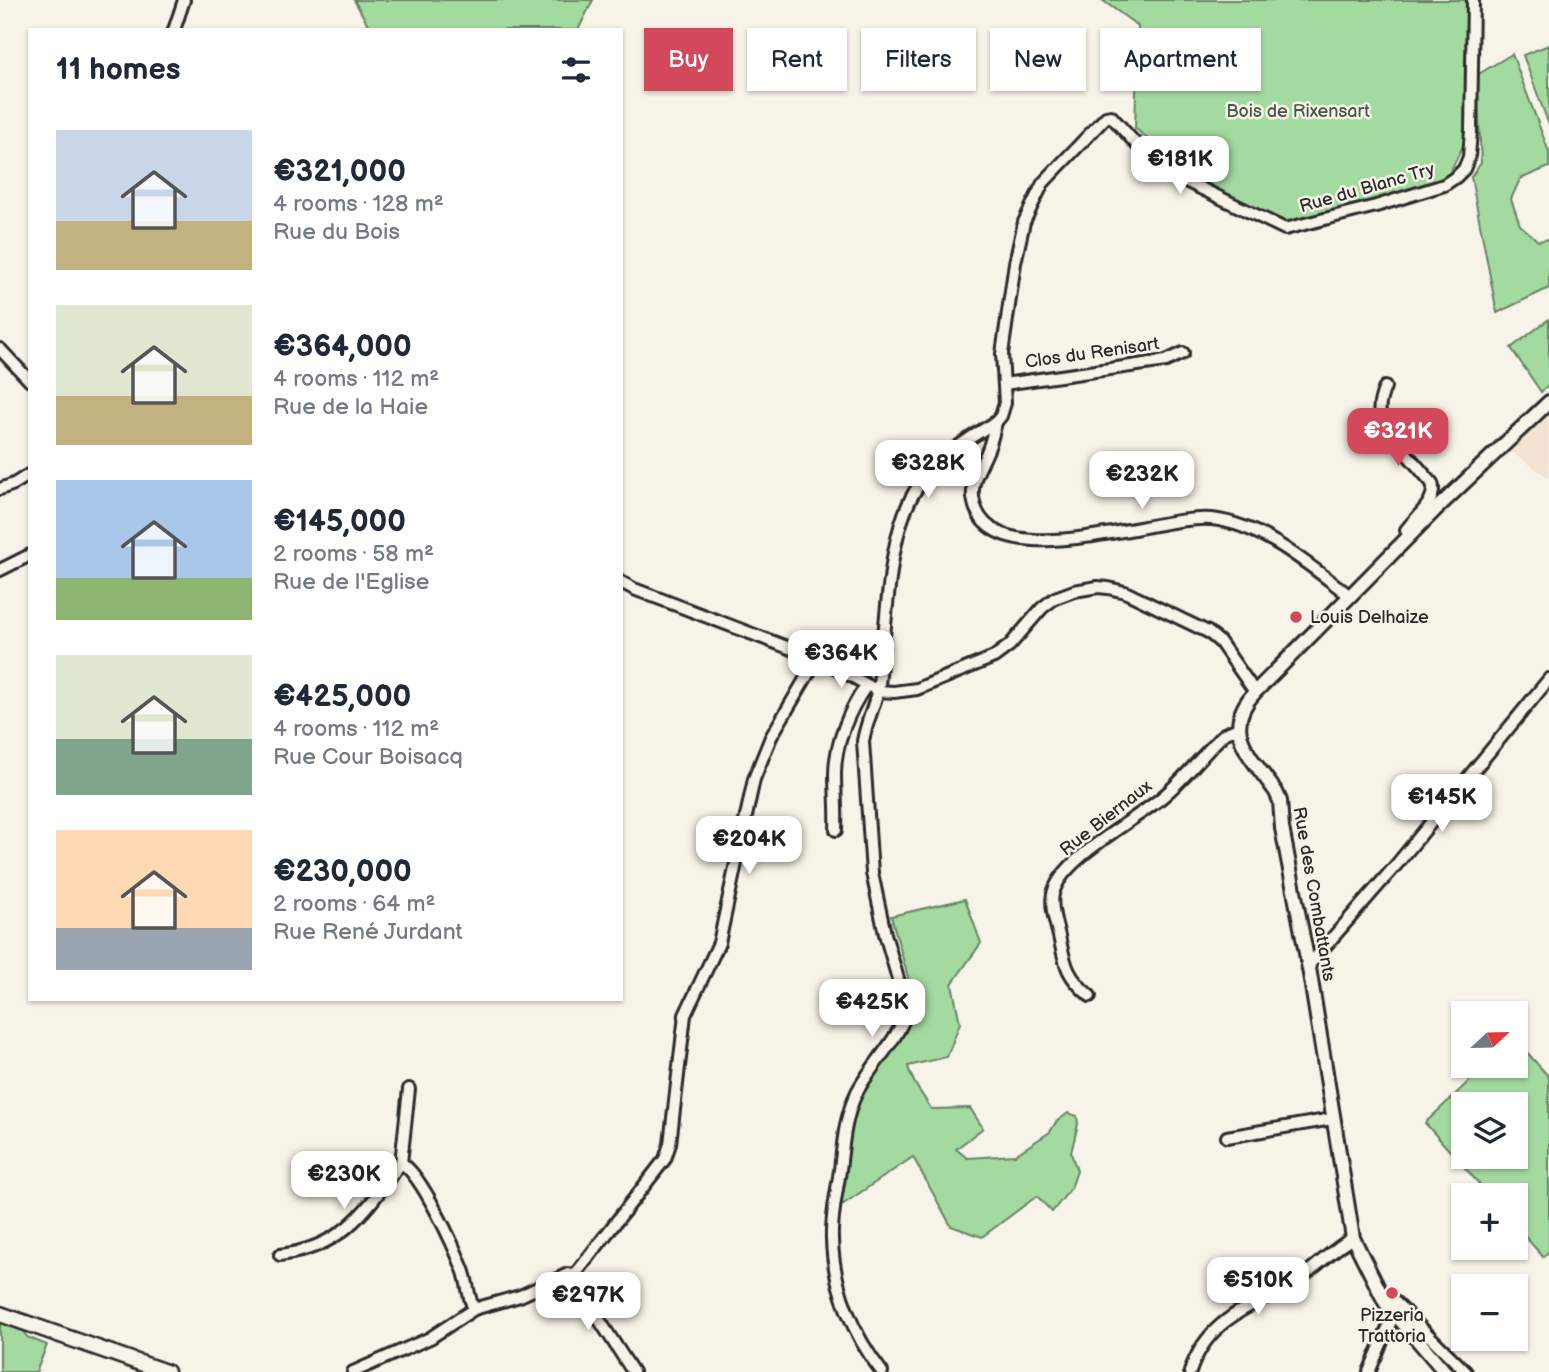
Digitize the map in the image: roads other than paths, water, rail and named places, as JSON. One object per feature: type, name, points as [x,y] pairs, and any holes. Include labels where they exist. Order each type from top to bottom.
[{"type":"main road","points":[[0,1314],[166,1372]]},
{"type":"street","points":[[175,28],[184,0]]},
{"type":"street","name":"Rue du Blanc Try","points":[[1004,384],[1003,342],[1015,263],[1029,210],[1049,175],[1108,116],[1118,120],[1145,154],[1165,171],[1285,229],[1376,206],[1452,181],[1467,163],[1471,144],[1473,0]]},
{"type":"street","points":[[0,349],[28,379]]},
{"type":"street","name":"Clos du Renisart","points":[[1004,384],[1166,361],[1183,353]]},
{"type":"street","points":[[882,1372],[861,1341],[848,1314],[838,1283],[831,1237],[848,1112],[867,1073],[904,1021],[907,1010],[884,934],[870,852],[863,741],[878,691],[897,535],[906,509],[928,474],[1001,416],[1004,384]]},
{"type":"street","points":[[1384,387],[1379,402],[1381,421],[1432,483],[1434,489],[1430,501],[1406,530],[1409,537]]},
{"type":"street","points":[[1238,728],[1244,705],[1255,692],[1409,537],[1549,402]]},
{"type":"street","points":[[996,422],[989,449],[974,482],[973,497],[983,519],[1002,536],[1025,540],[1042,539],[1115,533],[1187,519],[1228,521],[1272,541],[1350,596]]},
{"type":"street","points":[[0,489],[28,475]]},
{"type":"street","points":[[0,570],[28,556]]},
{"type":"street","points":[[623,583],[817,659],[878,691],[894,692],[917,689],[984,662],[1010,645],[1048,603],[1065,593],[1098,587],[1125,592],[1208,632],[1220,642],[1255,692]]},
{"type":"street","points":[[574,1276],[665,1159],[670,1144],[683,1023],[691,999],[719,943],[754,779],[771,737],[817,659]]},
{"type":"street","points":[[1308,966],[1397,864],[1549,679]]},
{"type":"street","points":[[836,830],[837,748],[859,696],[866,686]]},
{"type":"street","name":"Rue des Combattants","points":[[1238,728],[1241,738],[1280,801],[1282,828],[1353,1238],[1385,1302],[1445,1372]]},
{"type":"street","name":"Rue Biernaux","points":[[1090,996],[1077,985],[1064,963],[1052,900],[1055,887],[1071,864],[1156,802],[1224,734],[1238,728]]},
{"type":"street","points":[[280,1255],[306,1250],[340,1234],[368,1209],[401,1163],[410,1089]]},
{"type":"street","points":[[1227,1137],[1332,1119]]},
{"type":"street","points":[[401,1163],[415,1175],[451,1243],[463,1270],[474,1309]]},
{"type":"street","points":[[1190,1372],[1200,1349],[1230,1317],[1298,1279],[1353,1238]]},
{"type":"street","points":[[354,1372],[430,1338],[474,1309],[520,1296],[568,1273],[574,1276],[584,1297],[633,1372]]},
{"type":"street","points":[[1385,1302],[1395,1302],[1466,1372]]},
{"type":"street","points":[[1368,1372],[1394,1314]]},
{"type":"place","name":"Louis Delhaize","points":[[1296,617]]},
{"type":"place","name":"Pizzeria Trattoria","points":[[1392,1293]]},
{"type":"park label","name":"Bois de Rixensart","points":[[1298,111]]}]
